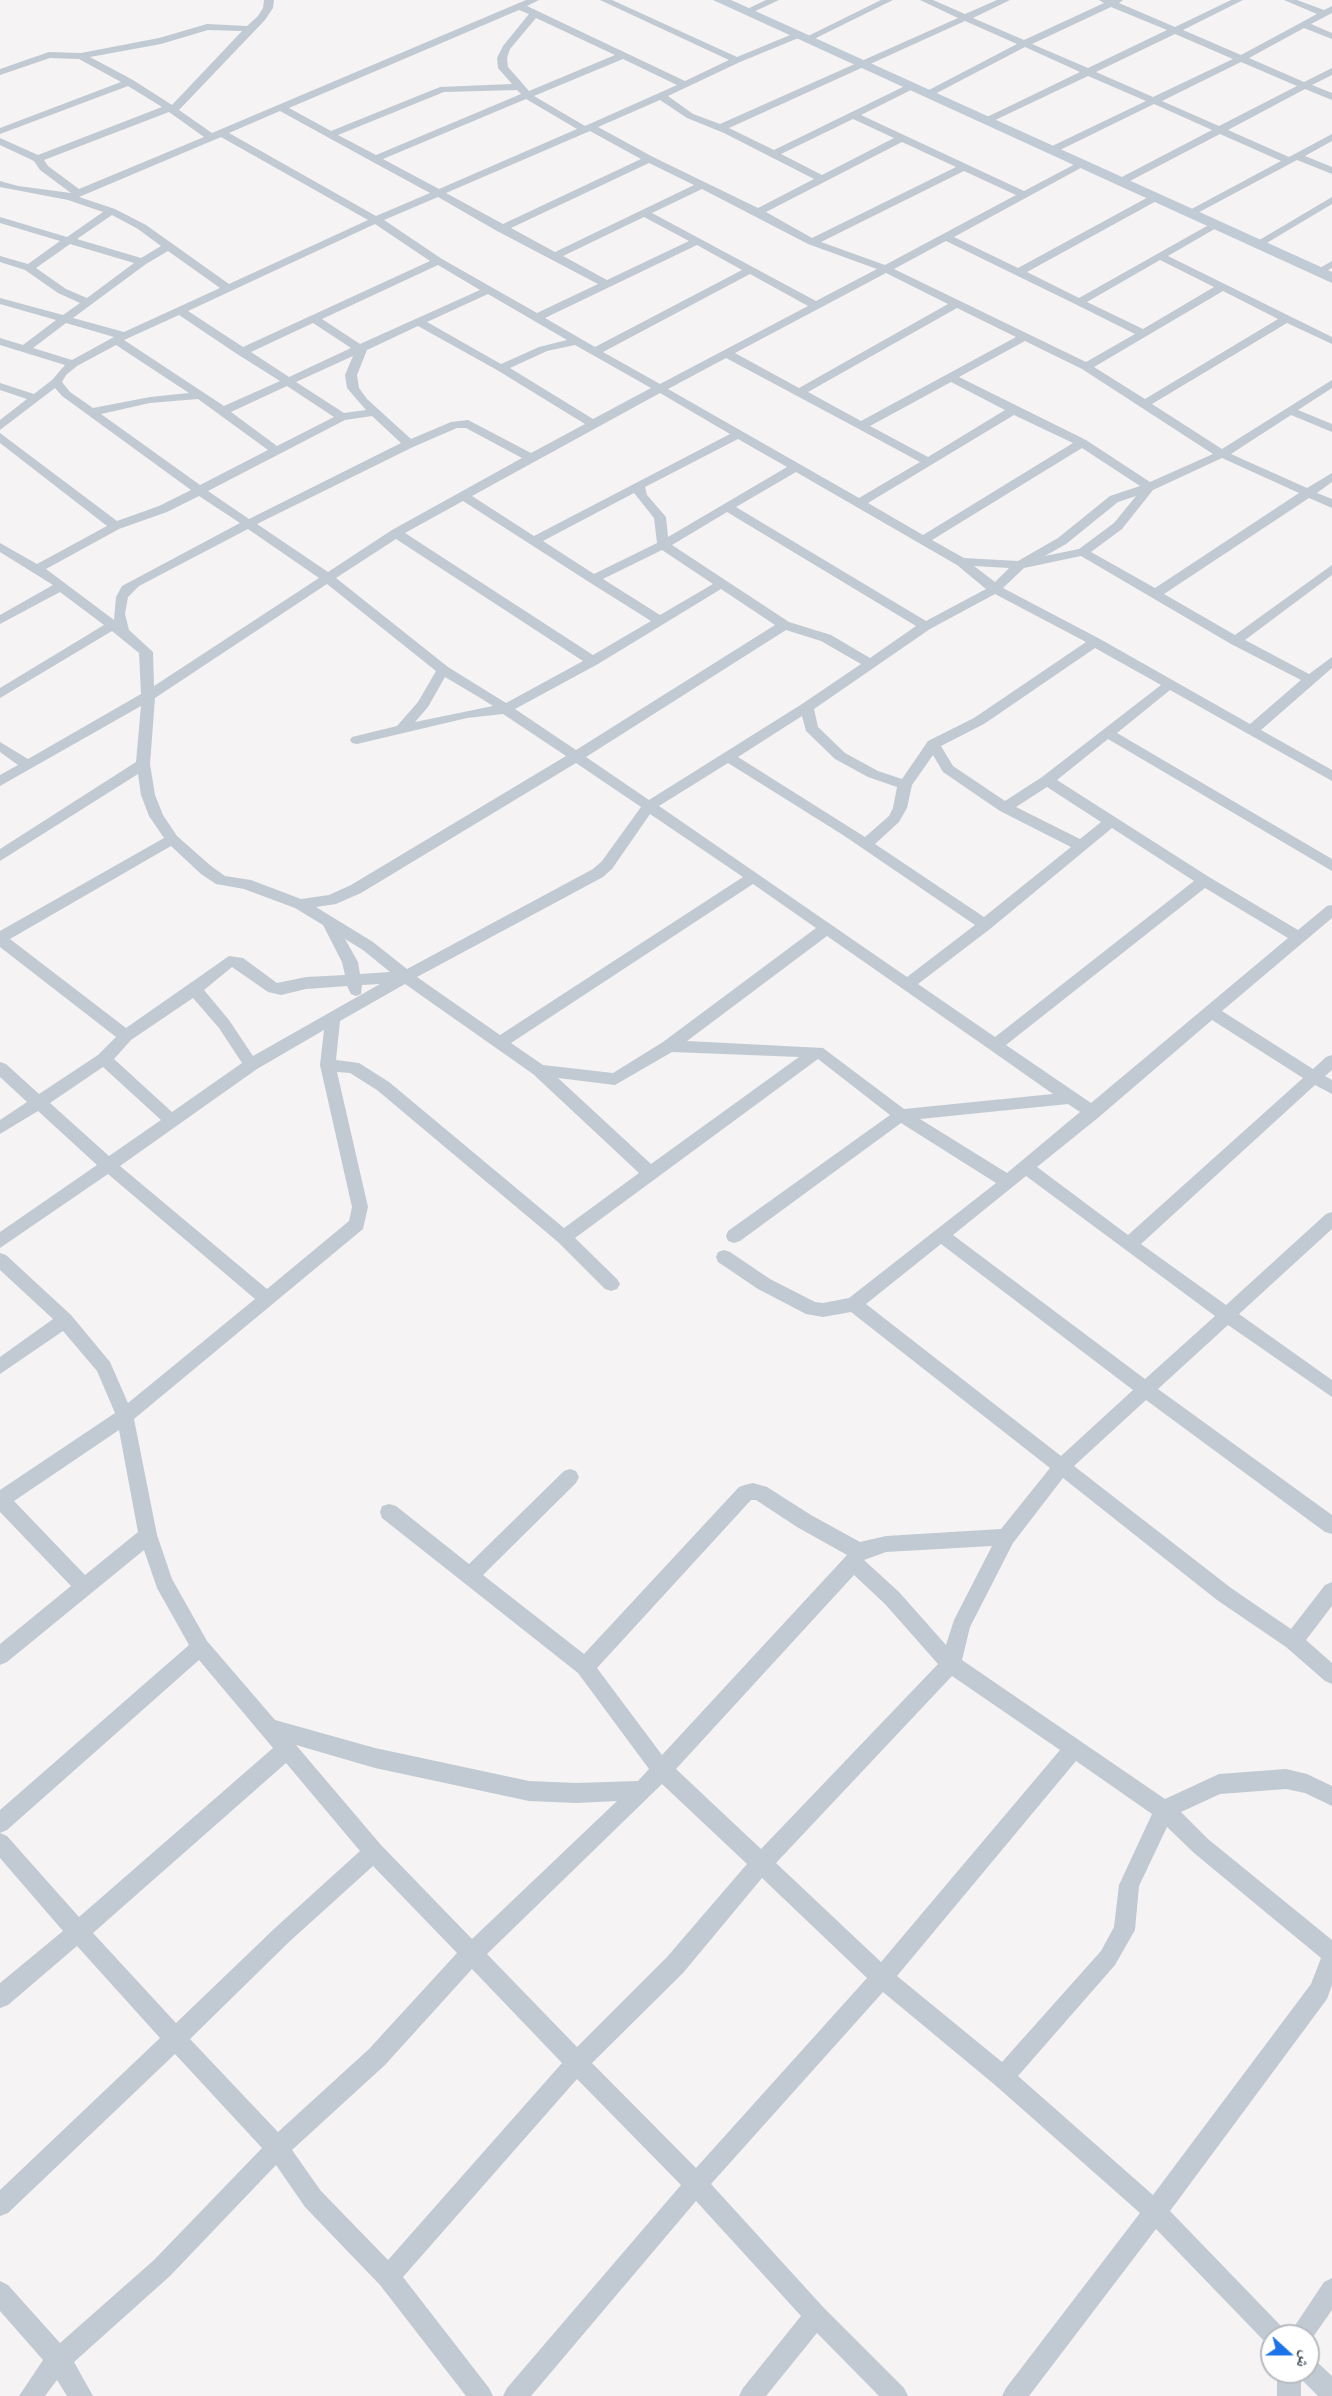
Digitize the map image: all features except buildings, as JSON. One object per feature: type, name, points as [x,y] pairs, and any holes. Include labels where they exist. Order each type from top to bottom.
[{"type":"street","points":[[38,159],[171,109],[262,18],[268,8],[269,0]]},
{"type":"street","points":[[74,195],[534,0]]},
{"type":"street","points":[[605,0],[737,60]]},
{"type":"street","points":[[720,0],[1332,278]]},
{"type":"street","points":[[746,12],[774,0]]},
{"type":"street","points":[[0,426],[56,382],[62,373],[73,364],[120,338],[376,220],[686,85],[737,60],[802,37],[888,0]]},
{"type":"street","points":[[926,0],[1218,130],[1332,171]]},
{"type":"street","points":[[720,128],[1005,0]]},
{"type":"street","points":[[988,120],[1238,0]]},
{"type":"street","points":[[1288,0],[1328,11]]},
{"type":"street","points":[[928,94],[1112,1],[1176,31],[1332,97]]},
{"type":"street","points":[[519,6],[686,85]]},
{"type":"street","points":[[1052,150],[1242,58],[1328,11]]},
{"type":"street","points":[[535,13],[506,48],[502,58],[503,68],[528,96],[758,212],[812,242],[884,268],[1086,367],[1222,454],[1332,504]]},
{"type":"street","points":[[1305,25],[1332,36]]},
{"type":"street","points":[[0,72],[49,55],[81,57],[161,41],[207,27],[249,29]]},
{"type":"street","points":[[375,159],[621,56]]},
{"type":"street","points":[[81,57],[130,82],[215,134],[376,220],[438,261],[961,562],[995,589],[1095,642],[1332,776]]},
{"type":"street","points":[[1122,181],[1332,71]]},
{"type":"street","points":[[0,131],[130,82]]},
{"type":"street","points":[[774,154],[912,86]]},
{"type":"street","points":[[331,134],[443,89],[518,87]]},
{"type":"street","points":[[661,96],[690,116],[720,128],[822,179]]},
{"type":"street","points":[[280,107],[606,284]]},
{"type":"street","points":[[853,115],[1024,195]]},
{"type":"street","points":[[1190,214],[1332,136]]},
{"type":"street","points":[[758,212],[902,138]]},
{"type":"street","points":[[0,141],[38,159],[44,168],[74,195]]},
{"type":"street","points":[[501,229],[649,159]]},
{"type":"street","points":[[0,781],[148,696],[396,533],[593,424],[663,389],[884,268],[1083,164]]},
{"type":"street","points":[[812,242],[964,167]]},
{"type":"street","points":[[0,184],[16,189],[74,195],[111,211],[142,227],[229,289]]},
{"type":"street","points":[[555,256],[701,185]]},
{"type":"street","points":[[1019,272],[1156,197]]},
{"type":"street","points":[[1256,245],[1332,200]]},
{"type":"street","points":[[28,268],[111,211]]},
{"type":"street","points":[[645,213],[815,305]]},
{"type":"street","points":[[0,220],[142,262]]},
{"type":"street","points":[[1078,302],[1214,225]]},
{"type":"street","points":[[945,236],[1142,333]]},
{"type":"street","points":[[538,317],[698,241]]},
{"type":"street","points":[[24,349],[142,262],[167,247]]},
{"type":"street","points":[[1160,256],[1332,341]]},
{"type":"street","points":[[0,260],[28,268],[62,291],[88,302]]},
{"type":"street","points":[[241,352],[438,261]]},
{"type":"street","points":[[1318,272],[1332,264]]},
{"type":"street","points":[[596,351],[750,270]]},
{"type":"street","points":[[1086,367],[1222,287]]},
{"type":"street","points":[[223,411],[489,290]]},
{"type":"street","points":[[0,301],[65,319],[120,338],[276,451]]},
{"type":"street","points":[[800,392],[957,303]]},
{"type":"street","points":[[181,311],[342,417]]},
{"type":"street","points":[[1145,404],[1287,318]]},
{"type":"street","points":[[315,319],[361,350]]},
{"type":"street","points":[[418,322],[501,368],[593,424]]},
{"type":"street","points":[[543,349],[557,329]]},
{"type":"street","points":[[861,426],[1025,337]]},
{"type":"street","points":[[0,341],[73,364]]},
{"type":"street","points":[[501,368],[543,349],[577,341]]},
{"type":"street","points":[[361,350],[351,375],[353,388],[410,444]]},
{"type":"street","points":[[726,353],[927,461]]},
{"type":"street","points":[[952,378],[1082,443],[1149,488]]},
{"type":"street","points":[[56,382],[66,394],[327,577],[443,670],[505,709],[753,877],[1093,1113]]},
{"type":"street","points":[[0,1241],[252,1065],[405,976],[597,873],[607,865],[648,807],[807,707],[925,626],[995,589],[1020,565],[1062,541],[1114,499],[1149,488],[1222,454],[1332,382]]},
{"type":"street","points":[[0,386],[36,398]]},
{"type":"street","points":[[93,412],[150,400],[198,396]]},
{"type":"street","points":[[858,504],[1014,410]]},
{"type":"street","points":[[1289,410],[1332,428]]},
{"type":"street","points":[[37,569],[115,526],[152,514],[342,417],[375,412]]},
{"type":"street","points":[[117,628],[122,597],[127,589],[249,523],[410,444],[462,423],[508,444],[531,458]]},
{"type":"street","points":[[534,541],[738,434]]},
{"type":"street","points":[[0,437],[115,526]]},
{"type":"street","points":[[923,540],[1082,443]]},
{"type":"street","points":[[593,579],[663,545],[795,467]]},
{"type":"street","points":[[1156,593],[1332,477]]},
{"type":"street","points":[[639,486],[641,496],[660,517],[663,545]]},
{"type":"street","points":[[961,562],[1020,565],[1083,552],[1118,526],[1149,488]]},
{"type":"street","points":[[463,496],[660,621]]},
{"type":"street","points":[[729,508],[925,626]]},
{"type":"street","points":[[396,533],[593,661]]},
{"type":"street","points":[[663,545],[784,625],[826,638],[869,663]]},
{"type":"street","points":[[0,548],[61,586],[146,652],[148,696],[143,764],[148,795],[156,816],[172,839],[206,870],[221,880],[246,884],[300,904],[368,946],[405,976],[539,1070],[651,1174]]},
{"type":"street","points":[[1083,552],[1236,641],[1309,679]]},
{"type":"street","points":[[1236,641],[1330,573]]},
{"type":"street","points":[[357,740],[505,709],[593,661],[723,583]]},
{"type":"street","points":[[0,620],[61,586]]},
{"type":"street","points":[[300,904],[331,900],[344,895],[574,757],[784,625]]},
{"type":"street","points":[[0,694],[117,628]]},
{"type":"street","points":[[866,844],[894,819],[900,808],[905,785],[933,744],[979,721],[1020,696],[1095,642]]},
{"type":"street","points":[[1252,730],[1332,661]]},
{"type":"street","points":[[402,729],[423,704],[443,670]]},
{"type":"street","points":[[1005,808],[1047,780],[1170,684]]},
{"type":"street","points":[[807,707],[811,728],[840,756],[864,770],[905,785]]},
{"type":"street","points":[[1107,733],[1332,866]]},
{"type":"street","points":[[933,744],[948,769],[1005,808],[1082,846]]},
{"type":"street","points":[[0,746],[28,765]]},
{"type":"street","points":[[726,756],[866,844],[985,926]]},
{"type":"street","points":[[0,856],[143,764]]},
{"type":"street","points":[[1047,780],[1204,881],[1299,938]]},
{"type":"street","points":[[908,984],[985,926],[1110,822]]},
{"type":"street","points":[[126,1036],[0,938],[172,839]]},
{"type":"street","points":[[499,1043],[753,877]]},
{"type":"street","points":[[995,1045],[1204,881]]},
{"type":"street","points":[[724,1257],[764,1284],[812,1309],[823,1310],[854,1304],[942,1236],[1093,1113],[1210,1011],[1332,910]]},
{"type":"street","points":[[329,922],[350,962],[359,1004]]},
{"type":"street","points":[[539,1070],[615,1079],[669,1046],[827,928]]},
{"type":"street","points":[[0,1128],[104,1059],[126,1036],[195,988],[229,961],[238,962],[273,988],[281,989],[306,983],[405,976]]},
{"type":"street","points":[[195,988],[224,1024],[252,1065]]},
{"type":"street","points":[[1210,1011],[1332,1088]]},
{"type":"street","points":[[84,1587],[0,1499],[125,1416],[357,1224],[360,1207],[354,1192],[328,1065],[333,1017]]},
{"type":"street","points":[[669,1046],[817,1052],[843,1067],[901,1115],[1008,1182]]},
{"type":"street","points":[[564,1237],[817,1052]]},
{"type":"street","points":[[104,1059],[171,1120]]},
{"type":"street","points":[[1129,1245],[1332,1061]]},
{"type":"street","points":[[328,1065],[353,1067],[363,1072],[564,1237],[611,1284]]},
{"type":"street","points":[[0,1068],[108,1165],[267,1299]]},
{"type":"street","points":[[734,1236],[901,1115],[1069,1098]]},
{"type":"street","points":[[1026,1167],[1129,1245],[1332,1390]]},
{"type":"street","points":[[388,2277],[578,2064],[675,1965],[762,1863],[951,1664],[961,1626],[1006,1537],[1062,1466],[1332,1219]]},
{"type":"street","points":[[942,1236],[1146,1390],[1332,1526]]},
{"type":"street","points":[[0,1260],[65,1320],[104,1367],[125,1416],[148,1535],[164,1582],[200,1647],[374,1852],[696,2184],[816,2316],[896,2396]]},
{"type":"street","points":[[854,1304],[1224,1594],[1293,1641],[1332,1675]]},
{"type":"street","points":[[0,1367],[65,1320]]},
{"type":"street","points":[[469,1576],[570,1478]]},
{"type":"street","points":[[585,1667],[746,1493],[753,1491],[761,1493],[856,1557],[951,1664],[1164,1810],[1201,1846],[1332,1955],[1319,1991],[1155,2212],[1014,2396]]},
{"type":"street","points":[[389,1512],[585,1667],[661,1768],[882,1977],[1003,2077],[1155,2212],[1263,2324]]},
{"type":"street","points":[[0,1656],[148,1535]]},
{"type":"street","points":[[31,2396],[59,2360],[162,2268],[277,2148],[377,2057],[471,1954],[644,1790],[661,1768],[856,1557],[886,1544],[1006,1537]]},
{"type":"street","points":[[1293,1641],[1332,1591]]},
{"type":"street","points":[[0,1823],[200,1647]]},
{"type":"street","points":[[269,1728],[375,1758],[529,1791],[576,1793],[644,1790]]},
{"type":"street","points":[[0,1997],[79,1931],[286,1749]]},
{"type":"street","points":[[515,2396],[696,2184],[882,1977],[1074,1749]]},
{"type":"street","points":[[1003,2077],[1108,1958],[1124,1930],[1129,1885],[1164,1810],[1219,1784],[1286,1779],[1307,1784],[1332,1796]]},
{"type":"street","points":[[0,1843],[126,1986],[277,2148],[313,2199],[388,2277],[481,2396]]},
{"type":"street","points":[[0,2205],[93,2119],[174,2037],[374,1852]]},
{"type":"street","points":[[1308,2324],[1332,2290]]},
{"type":"street","points":[[0,2293],[59,2360],[81,2396]]},
{"type":"street","points":[[751,2396],[816,2316]]},
{"type":"street","points":[[1320,2381],[1332,2393]]}]
